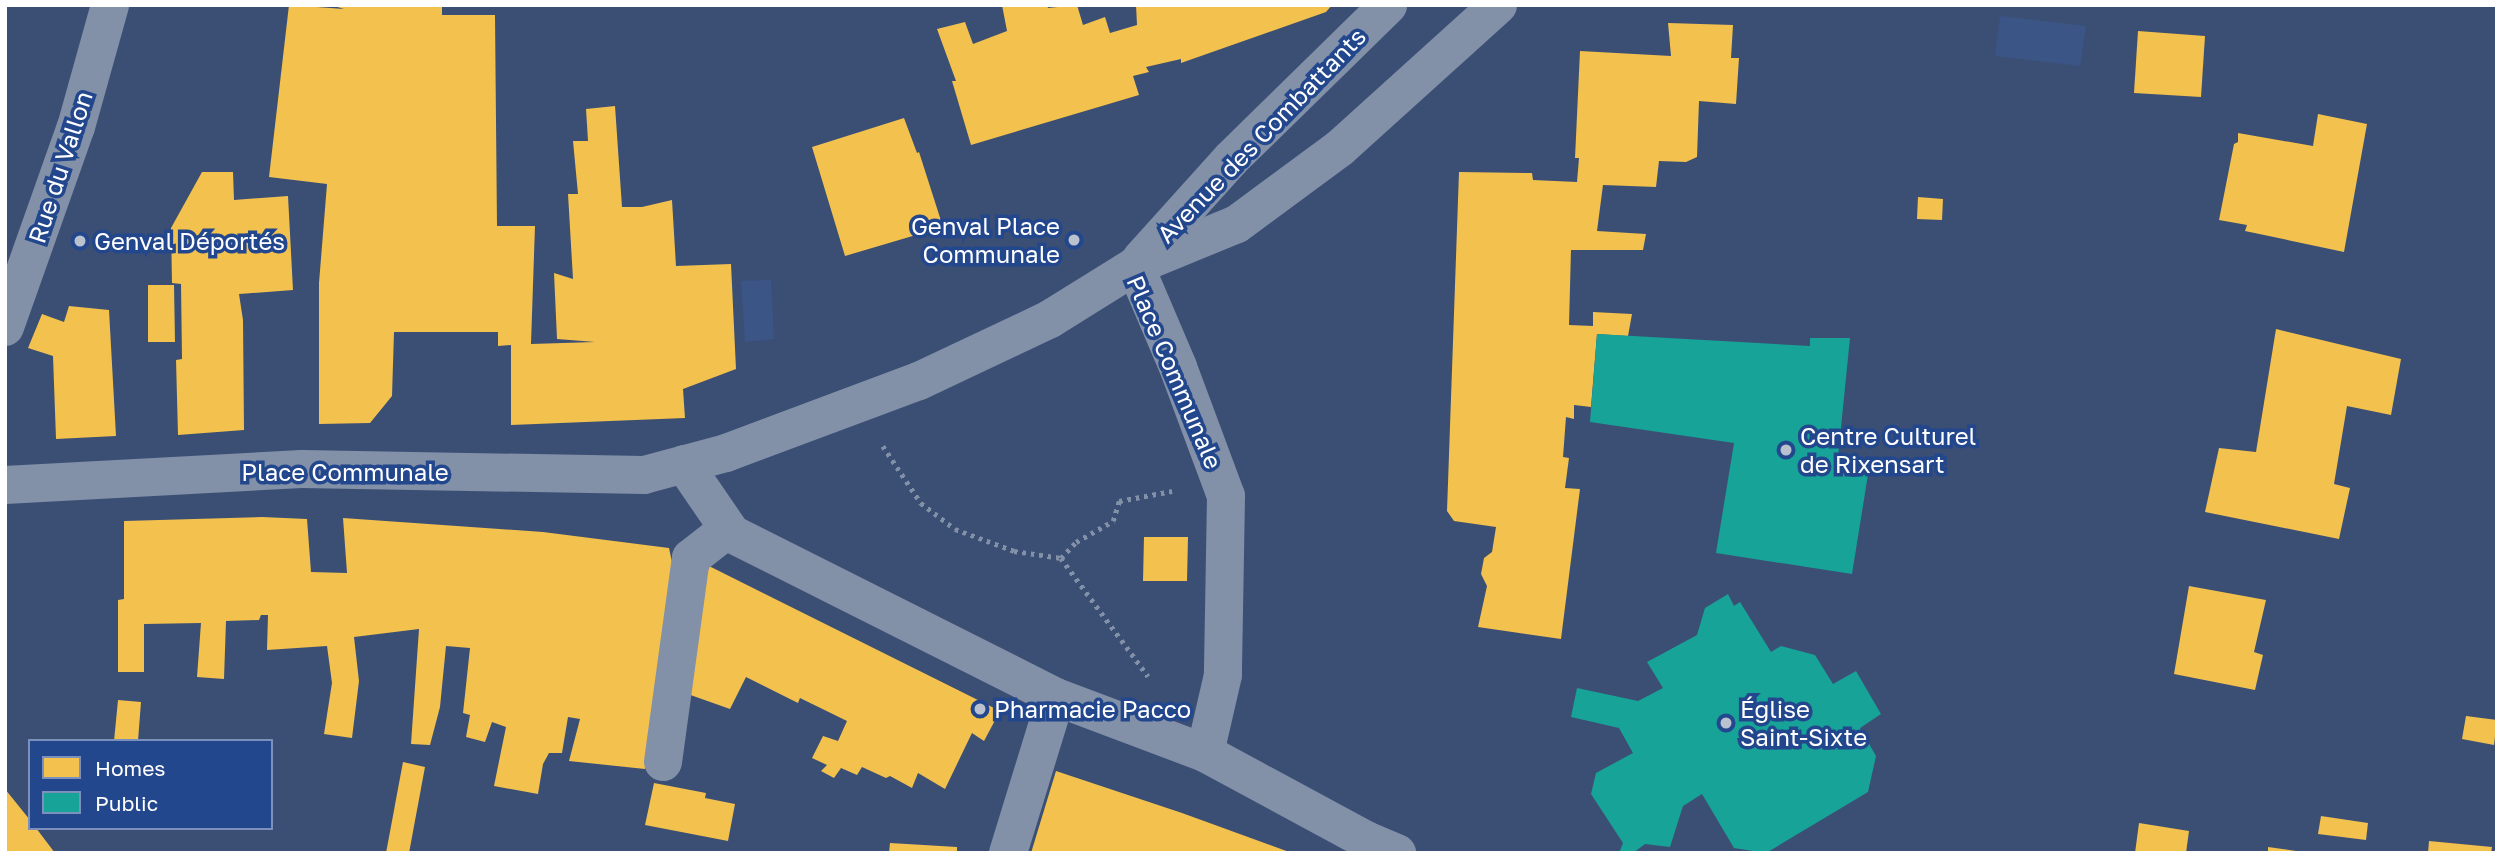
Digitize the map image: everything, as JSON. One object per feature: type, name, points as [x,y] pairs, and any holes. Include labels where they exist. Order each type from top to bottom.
[{"type":"street","name":"Rue du Vallon","points":[[5,327],[76,127],[110,5]]},
{"type":"street","name":"Avenue des Combattants","points":[[1135,266],[1231,159],[1388,5]]},
{"type":"street","points":[[1135,266],[1237,224],[1340,148],[1498,5]]},
{"type":"street","name":"Place Communale","points":[[5,485],[302,469],[644,475],[726,453],[919,381],[1050,319],[1135,266],[1178,366],[1226,496],[1223,675],[1205,753]]},
{"type":"street","points":[[684,464],[732,534],[1056,697],[1205,753],[1302,807],[1397,853]]},
{"type":"street","points":[[663,762],[691,558],[728,529]]},
{"type":"street","points":[[1008,853],[1056,697]]},
{"type":"path","points":[[855,404],[921,503],[930,510],[955,528],[1014,551],[1061,558],[1151,680]]},
{"type":"path","points":[[1061,558],[1076,542],[1112,521],[1119,501],[1195,488],[1226,496]]},
{"type":"water","points":[[2000,16],[2086,26],[2080,66],[1995,56]]},
{"type":"water","points":[[771,280],[774,339],[745,342],[741,281]]},
{"type":"building: Homes","points":[[289,5],[344,9],[331,5],[442,5],[442,15],[495,15],[497,226],[535,226],[531,344],[595,342],[557,339],[554,273],[573,279],[568,194],[578,194],[573,141],[588,141],[586,109],[615,106],[622,207],[642,207],[672,200],[676,266],[731,264],[736,369],[683,389],[685,418],[511,425],[511,345],[498,346],[498,332],[394,332],[392,396],[370,423],[319,424],[319,283],[327,184],[269,177]]},
{"type":"building: Homes","points":[[1002,5],[1047,5],[1048,8],[1077,5],[1083,25],[1105,17],[1110,33],[1137,25],[1136,5],[1332,5],[1326,12],[1181,63],[1181,59],[1146,67],[1149,72],[1133,76],[1139,95],[971,145],[952,81],[956,81],[937,29],[965,22],[973,44],[1007,31]]},
{"type":"building: Homes","points":[[1668,23],[1733,25],[1731,58],[1739,58],[1736,104],[1699,101],[1697,157],[1686,162],[1659,161],[1656,187],[1603,185],[1597,231],[1646,234],[1643,250],[1571,250],[1569,325],[1593,326],[1593,312],[1632,314],[1628,336],[1597,334],[1591,407],[1574,405],[1574,419],[1566,417],[1563,457],[1569,458],[1565,488],[1580,489],[1561,639],[1478,627],[1487,586],[1481,574],[1484,558],[1492,552],[1496,527],[1454,521],[1447,511],[1459,172],[1532,173],[1533,180],[1577,182],[1579,158],[1575,158],[1580,51],[1671,56]]},
{"type":"building: Homes","points":[[2138,31],[2205,36],[2201,97],[2134,93]]},
{"type":"building: Homes","points":[[2318,114],[2367,124],[2344,252],[2245,231],[2247,225],[2219,220],[2238,133],[2313,146]]},
{"type":"building: Homes","points":[[904,118],[917,153],[919,152],[943,227],[845,256],[812,147]]},
{"type":"building: Homes","points":[[202,172],[233,172],[234,200],[288,196],[293,290],[239,294],[243,320],[244,430],[178,435],[176,360],[182,359],[181,284],[172,283],[171,228]]},
{"type":"building: Homes","points":[[1918,197],[1943,199],[1942,220],[1917,219]]},
{"type":"building: Homes","points":[[148,285],[174,285],[175,342],[148,342]]},
{"type":"building: Homes","points":[[69,306],[109,310],[116,436],[56,439],[53,356],[28,348],[42,314],[64,322]]},
{"type":"building: Homes","points":[[2276,329],[2401,359],[2391,415],[2347,406],[2334,484],[2350,488],[2339,539],[2205,512],[2219,448],[2256,452]]},
{"type":"building: Homes","points":[[262,517],[307,519],[311,572],[347,573],[343,518],[543,532],[669,548],[672,562],[645,769],[569,761],[580,719],[568,717],[562,753],[549,753],[543,764],[538,794],[494,786],[506,727],[492,722],[485,742],[466,737],[470,715],[463,713],[470,648],[446,646],[440,707],[430,745],[411,744],[419,629],[354,637],[359,681],[352,738],[324,734],[332,683],[327,646],[267,650],[268,615],[261,615],[259,620],[226,621],[224,679],[197,677],[201,623],[144,624],[144,672],[118,672],[118,600],[124,599],[124,521]]},
{"type":"building: Homes","points":[[1144,537],[1188,537],[1187,581],[1143,581]]},
{"type":"building: Homes","points":[[709,566],[1000,711],[984,741],[972,733],[945,789],[918,773],[912,788],[890,776],[886,778],[862,767],[857,775],[841,768],[834,778],[821,771],[827,765],[812,758],[823,736],[838,741],[847,721],[800,698],[798,703],[746,677],[730,709],[682,692]]},
{"type":"building: Homes","points":[[2189,586],[2266,600],[2254,652],[2263,655],[2255,690],[2174,674]]},
{"type":"building: Homes","points":[[118,700],[141,702],[138,739],[114,739]]},
{"type":"building: Homes","points":[[2466,716],[2497,720],[2494,745],[2462,739]]},
{"type":"building: Homes","points":[[403,762],[425,767],[409,853],[386,853]]},
{"type":"building: Homes","points":[[1056,771],[1182,813],[1292,853],[1031,853]]},
{"type":"building: Homes","points":[[654,783],[706,793],[705,798],[735,804],[728,841],[645,825]]},
{"type":"building: Homes","points":[[5,789],[28,818],[28,830],[38,830],[55,853],[5,853]]},
{"type":"building: Homes","points":[[2321,816],[2368,823],[2366,840],[2318,834]]},
{"type":"building: Homes","points":[[2139,823],[2189,831],[2186,853],[2135,853]]},
{"type":"building: Homes","points":[[2429,841],[2492,847],[2491,853],[2428,853]]},
{"type":"building: Homes","points":[[890,843],[957,847],[957,853],[889,853]]},
{"type":"building: Homes","points":[[2268,847],[2296,851],[2296,853],[2268,853]]},
{"type":"building: Public","name":"Centre Culturel de Rixensart","points":[[1597,334],[1810,346],[1810,338],[1850,338],[1838,457],[1870,462],[1852,574],[1716,553],[1734,443],[1590,422]]},
{"type":"building: Public","name":"Église Saint-Sixte","points":[[1728,594],[1734,606],[1740,602],[1771,652],[1781,646],[1815,655],[1833,684],[1856,671],[1881,714],[1860,728],[1876,756],[1868,792],[1766,853],[1734,848],[1702,794],[1683,806],[1670,847],[1645,844],[1633,853],[1619,853],[1623,843],[1591,794],[1596,773],[1633,753],[1619,728],[1571,717],[1577,688],[1638,701],[1663,688],[1647,662],[1697,635],[1705,608]]},
{"type":"place","name":"Genval Place Communale","points":[[1074,240]]},
{"type":"place","name":"Genval Déportés","points":[[80,241]]},
{"type":"place","name":"Centre Culturel de Rixensart","points":[[1786,450]]},
{"type":"place","name":"Pharmacie Pacco","points":[[980,709]]},
{"type":"place","name":"Église Saint-Sixte","points":[[1726,723]]}]
